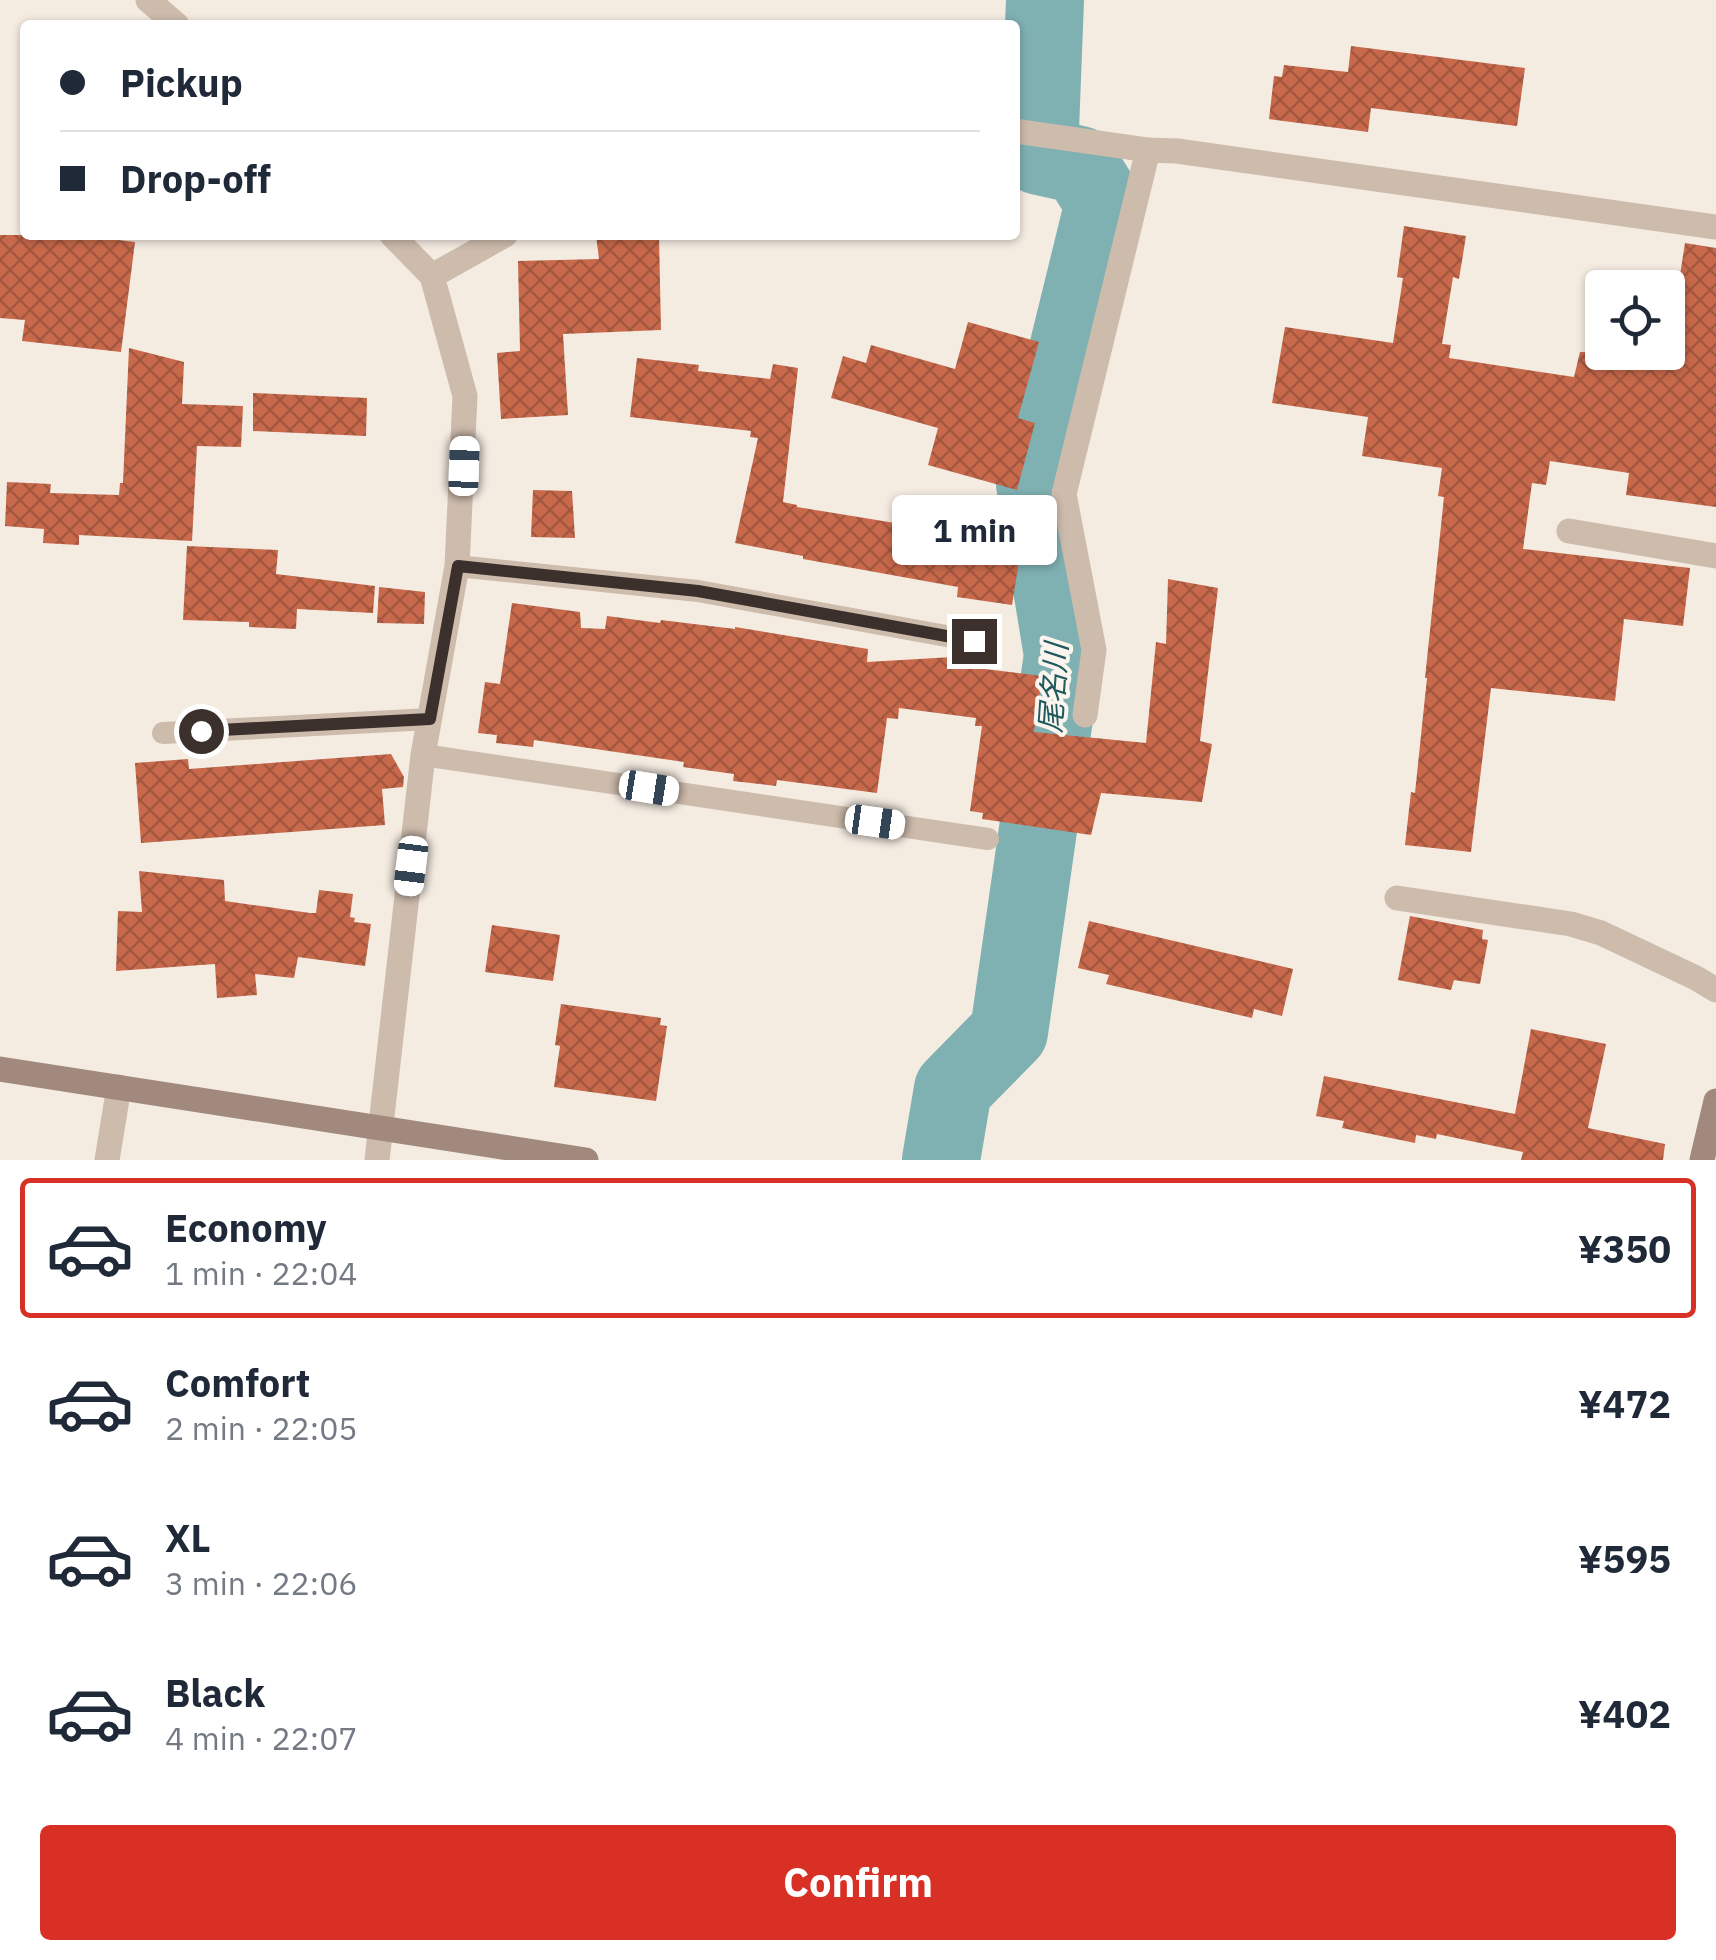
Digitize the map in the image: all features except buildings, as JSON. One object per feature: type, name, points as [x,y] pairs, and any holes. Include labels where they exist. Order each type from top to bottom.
[{"type":"street","points":[[148,0],[171,20]]},
{"type":"street","points":[[1020,132],[1716,227]]},
{"type":"street","points":[[1085,715],[1094,650],[1064,494],[1148,150]]},
{"type":"street","points":[[377,1160],[424,754],[458,566],[466,396],[432,276],[397,240]]},
{"type":"street","points":[[432,276],[495,240]]},
{"type":"street","points":[[1568,531],[1716,556]]},
{"type":"street","points":[[1396,898],[1572,924],[1600,932],[1716,990]]},
{"type":"street","points":[[0,1068],[586,1160]]},
{"type":"street","points":[[108,1160],[119,1087]]},
{"type":"street","points":[[1702,1160],[1716,1100]]},
{"type":"lane","points":[[458,566],[698,591],[974,641]]},
{"type":"lane","points":[[163,733],[430,719]]},
{"type":"lane","points":[[424,754],[988,839]]},
{"type":"waterway","name":"尾名川","points":[[941,1160],[953,1089],[1009,1032],[1063,655],[1035,484],[1104,203],[1080,165],[1039,156],[1045,0]]},
{"type":"route","points":[[201,731],[430,719],[458,566],[698,591],[974,641]]}]
